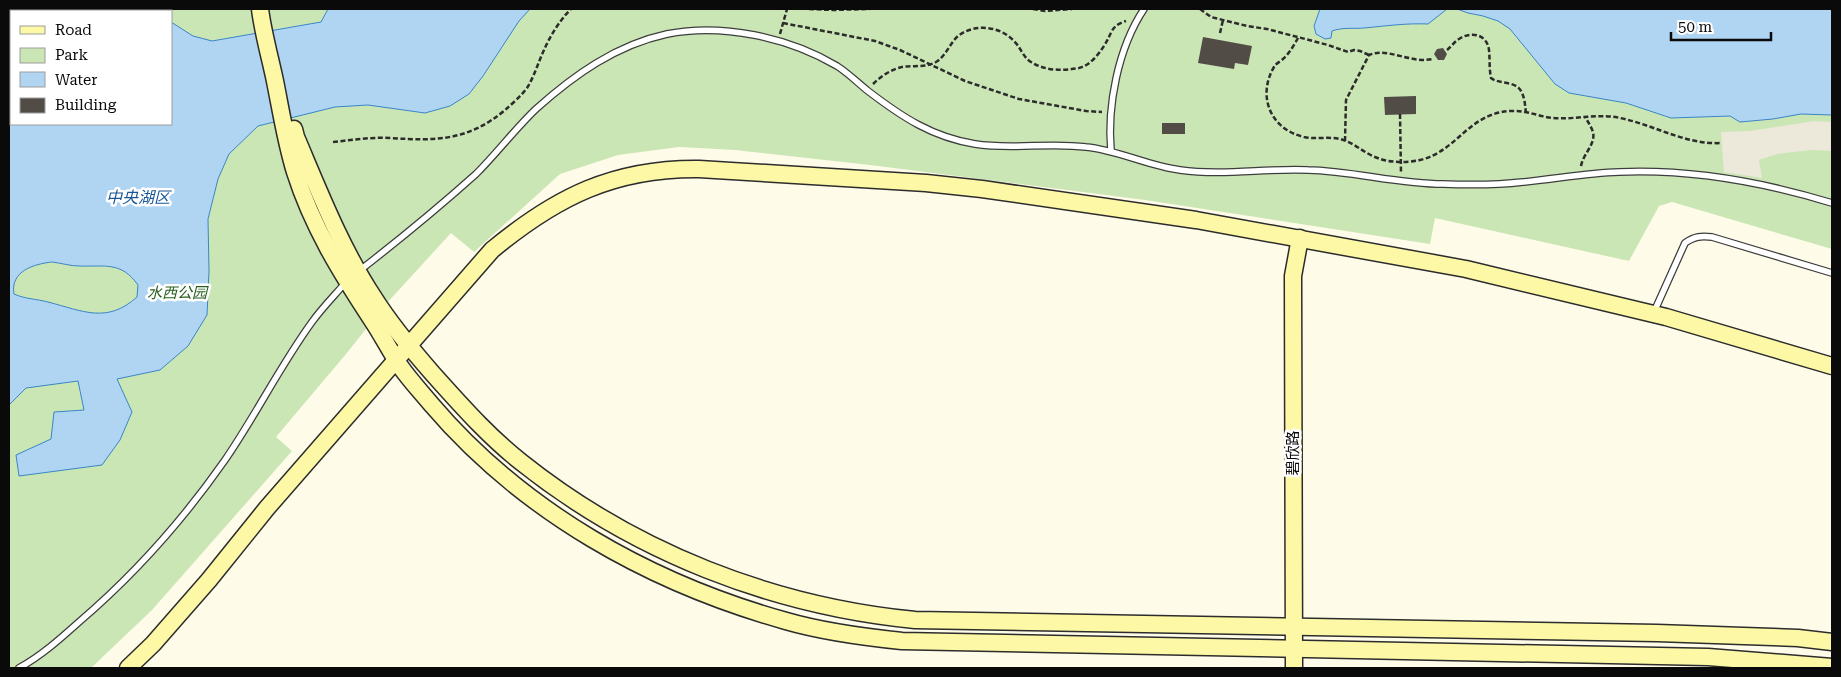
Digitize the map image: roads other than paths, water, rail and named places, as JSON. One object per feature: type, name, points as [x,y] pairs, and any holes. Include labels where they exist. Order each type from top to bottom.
[{"type":"main road","points":[[265,10],[291,138],[295,172],[314,220],[352,277],[398,363],[450,426],[483,458],[526,495],[596,542],[636,564],[698,592],[744,609],[822,630],[902,641],[1299,650],[1698,656],[1762,664],[1832,667]]},
{"type":"main road","points":[[140,668],[218,581],[398,363],[489,264],[525,232],[568,205],[595,193],[651,178],[680,175],[715,176],[927,189],[1019,200],[1303,242],[1652,317],[1832,366]]},
{"type":"main road","name":"碧欣路","points":[[1294,668],[1299,650],[1302,588],[1300,276],[1303,242]]},
{"type":"main road","points":[[352,277],[373,298],[411,348],[467,413],[521,462],[585,508],[677,558],[755,587],[796,599],[878,616],[915,620],[1299,626],[1763,637],[1798,638],[1832,642]]},
{"type":"main road","points":[[1652,317],[1832,373]]},
{"type":"main road","points":[[128,668],[153,644],[267,508],[398,363]]},
{"type":"main road","points":[[1762,664],[1763,637]]},
{"type":"main road","name":"碧欣路","points":[[1299,650],[1305,668]]},
{"type":"lane","points":[[1111,151],[1111,113],[1115,83],[1126,46],[1144,9]]},
{"type":"lane","points":[[19,668],[50,647],[93,610],[130,576],[157,546],[226,460],[312,322],[352,277],[424,220],[479,170],[535,111],[596,62],[633,44],[668,34],[706,30],[737,33],[778,41],[805,50],[838,67],[898,113],[922,128],[974,144],[1008,147],[1062,145],[1089,147],[1111,151],[1168,169],[1194,172],[1238,173],[1308,170],[1348,173],[1425,184],[1518,183],[1618,172],[1661,172],[1726,178],[1802,194],[1832,203]]},
{"type":"lane","points":[[1652,317],[1685,243],[1692,238],[1700,236],[1712,237],[1832,273]]},
{"type":"water","name":"中央湖区","points":[[9,9],[154,10],[10,10],[10,125],[172,125],[172,23],[193,36],[212,41],[321,22],[328,9],[530,9],[519,21],[469,94],[450,106],[425,113],[368,105],[335,107],[258,126],[229,154],[218,179],[208,219],[209,271],[207,315],[188,346],[160,370],[117,379],[132,412],[120,440],[102,465],[19,476],[16,455],[51,439],[54,412],[84,410],[78,381],[26,388],[9,405]],"holes":[[[52,262],[76,266],[105,266],[125,272],[138,285],[137,297],[115,310],[105,313],[94,313],[14,294],[16,280],[20,274],[31,267]]]},
{"type":"water","points":[[1320,9],[1447,9],[1428,24],[1340,29],[1332,31],[1331,38],[1325,39],[1316,34],[1314,26]]},
{"type":"water","points":[[1457,9],[1832,9],[1832,115],[1801,114],[1740,122],[1730,116],[1671,118],[1626,103],[1569,93],[1555,84],[1510,29],[1498,21]]},
{"type":"park label","name":"水西公园","points":[[177,293]]}]
